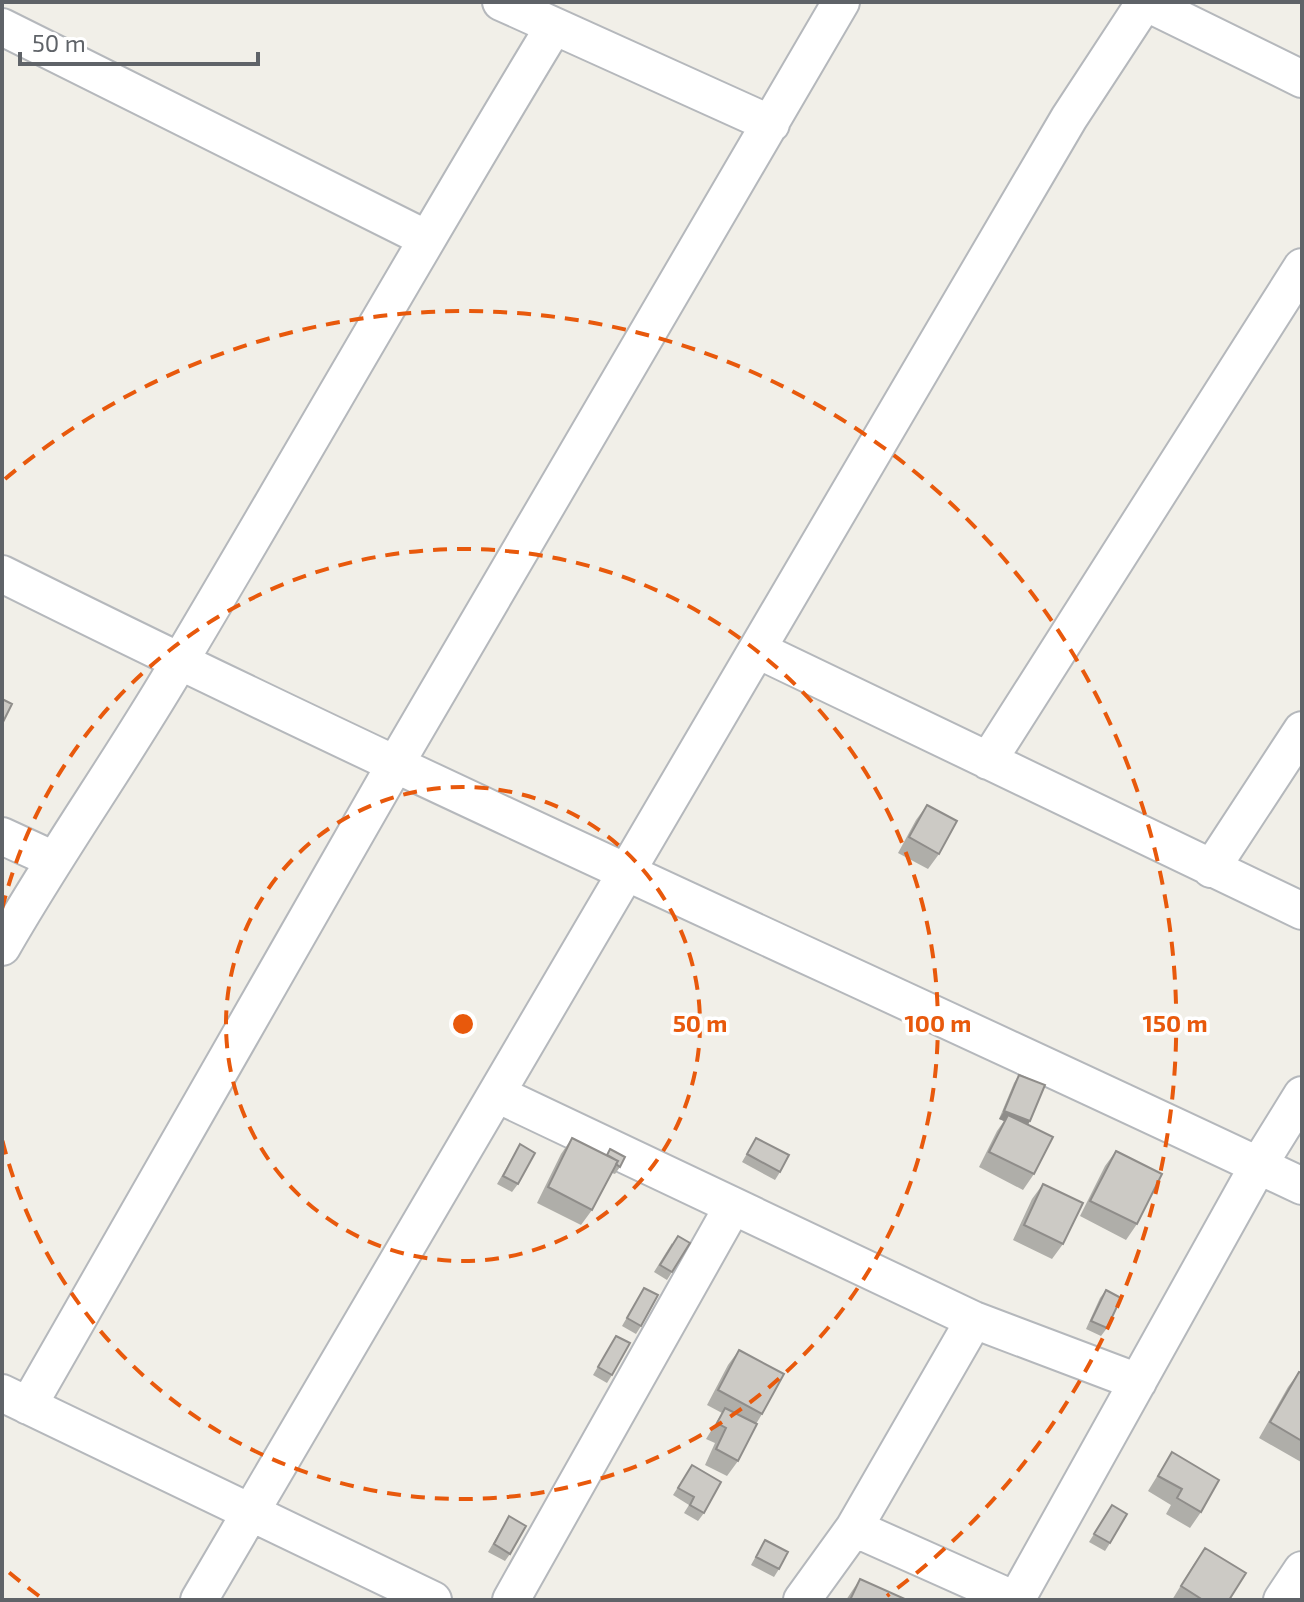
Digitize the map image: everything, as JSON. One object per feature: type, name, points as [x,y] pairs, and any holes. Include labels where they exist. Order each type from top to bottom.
[{"type":"street","points":[[501,2],[771,124]]},
{"type":"street","points":[[433,1600],[15,1400],[396,763],[841,2]]},
{"type":"street","points":[[199,1600],[1069,118],[1145,2],[1302,79]]},
{"type":"street","points":[[2,27],[425,238]]},
{"type":"street","points":[[2,947],[52,859],[180,662],[425,238],[553,28]]},
{"type":"street","points":[[988,761],[1302,267]]},
{"type":"street","points":[[2,574],[626,874],[1302,1186]]},
{"type":"street","points":[[758,650],[1302,911]]},
{"type":"street","points":[[1211,869],[1302,730]]},
{"type":"street","points":[[2,836],[52,859]]},
{"type":"street","points":[[497,1094],[974,1320],[1138,1382]]},
{"type":"street","points":[[854,1528],[1015,1600],[1258,1166],[1302,1095]]},
{"type":"street","points":[[511,1600],[733,1206]]},
{"type":"street","points":[[802,1600],[854,1528],[974,1320]]},
{"type":"street","points":[[1282,1600],[1302,1570]]},
{"type":"building","points":[[2,699],[12,704],[2,724]]},
{"type":"building","points":[[927,805],[957,821],[939,854],[909,837]]},
{"type":"building","points":[[1019,1075],[1045,1085],[1030,1121],[1004,1111]]},
{"type":"building","points":[[1008,1115],[1053,1137],[1034,1174],[989,1152]]},
{"type":"building","points":[[572,1138],[618,1161],[592,1210],[548,1187]]},
{"type":"building","points":[[756,1138],[789,1155],[780,1172],[747,1154]]},
{"type":"building","points":[[520,1144],[535,1153],[518,1184],[503,1176]]},
{"type":"building","points":[[610,1149],[625,1157],[620,1167],[616,1164],[618,1161],[607,1155]]},
{"type":"building","points":[[1116,1151],[1162,1174],[1137,1224],[1090,1201]]},
{"type":"building","points":[[1043,1184],[1083,1203],[1063,1244],[1024,1225]]},
{"type":"building","points":[[678,1236],[690,1243],[672,1272],[660,1265]]},
{"type":"building","points":[[644,1288],[658,1295],[641,1326],[627,1318]]},
{"type":"building","points":[[1106,1290],[1121,1298],[1107,1328],[1091,1321]]},
{"type":"building","points":[[616,1336],[630,1343],[612,1375],[598,1367]]},
{"type":"building","points":[[739,1350],[784,1374],[762,1414],[718,1390]]},
{"type":"building","points":[[1299,1372],[1302,1373],[1302,1441],[1270,1422]]},
{"type":"building","points":[[725,1408],[757,1424],[738,1461],[716,1449],[726,1428],[717,1423]]},
{"type":"building","points":[[1172,1452],[1219,1480],[1201,1512],[1177,1498],[1182,1489],[1158,1476]]},
{"type":"building","points":[[692,1465],[721,1482],[704,1513],[690,1505],[694,1497],[678,1488]]},
{"type":"building","points":[[1112,1505],[1127,1514],[1110,1543],[1094,1534]]},
{"type":"building","points":[[509,1516],[526,1526],[510,1554],[494,1544]]},
{"type":"building","points":[[765,1540],[788,1552],[779,1569],[756,1557]]},
{"type":"building","points":[[1205,1548],[1246,1573],[1229,1600],[1203,1600],[1181,1586]]},
{"type":"building","points":[[860,1579],[905,1599],[850,1600]]}]
